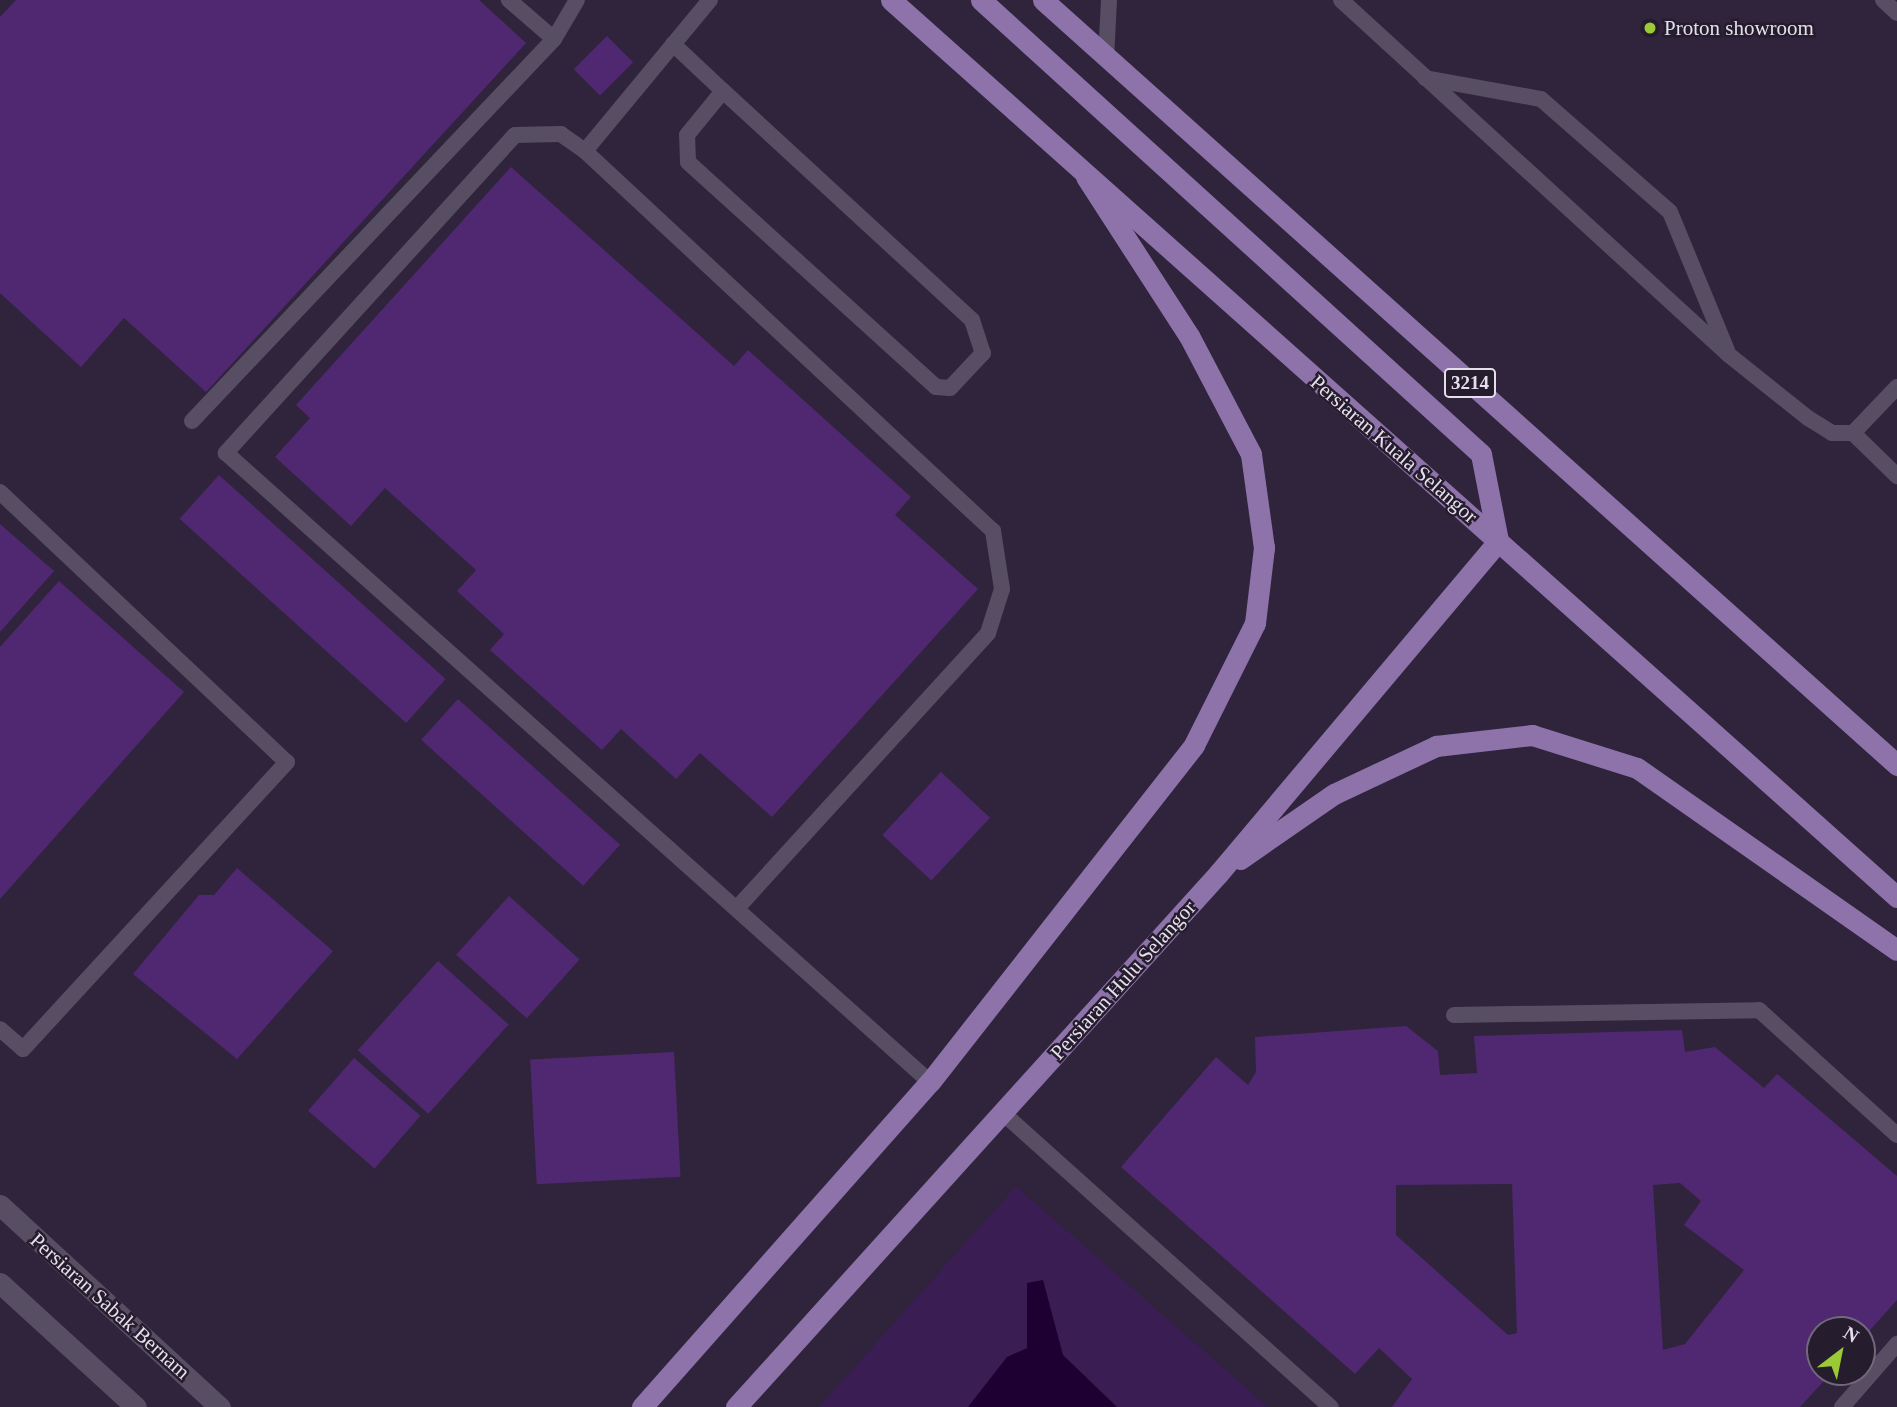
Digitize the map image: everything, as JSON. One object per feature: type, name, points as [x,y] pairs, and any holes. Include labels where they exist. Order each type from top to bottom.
[{"type":"main road","name":"Persiaran Kuala Selangor","points":[[891,0],[1086,177],[1897,897]]},
{"type":"main road","points":[[981,0],[1481,454],[1498,541]]},
{"type":"main road","name":"3214","points":[[1043,0],[1897,765]]},
{"type":"main road","points":[[642,1407],[930,1082],[1194,745],[1255,623],[1264,548],[1251,454],[1189,336],[1086,177]]},
{"type":"main road","name":"Persiaran Hulu Selangor","points":[[736,1407],[1004,1114],[1218,874],[1498,541]]},
{"type":"main road","points":[[1218,874],[1334,794],[1436,747],[1532,735],[1637,768],[1897,950]]},
{"type":"street","name":"Persiaran Sabak Bernam","points":[[0,1205],[220,1407]]},
{"type":"street","points":[[0,1283],[136,1407]]},
{"type":"lane","points":[[509,0],[554,39]]},
{"type":"lane","points":[[192,421],[554,39],[577,0]]},
{"type":"lane","points":[[585,151],[710,0]]},
{"type":"lane","points":[[1106,58],[1109,0]]},
{"type":"lane","points":[[1341,0],[1729,355],[1808,418],[1832,433],[1853,433],[1897,476]]},
{"type":"lane","points":[[1883,0],[1897,13]]},
{"type":"lane","points":[[673,44],[972,320],[983,353],[950,388],[936,387],[688,162],[687,135],[723,91]]},
{"type":"lane","points":[[1426,78],[1541,99],[1670,212],[1729,355]]},
{"type":"lane","points":[[738,907],[988,633],[1002,589],[993,531],[585,151],[561,134],[515,135],[226,453],[738,907],[930,1082]]},
{"type":"lane","points":[[1853,433],[1897,387]]},
{"type":"lane","points":[[0,492],[287,762],[23,1049],[0,1029]]},
{"type":"lane","points":[[1454,1016],[1759,1010],[1897,1135]]},
{"type":"lane","points":[[1004,1114],[1331,1407]]},
{"type":"lane","points":[[1842,1407],[1897,1343]]},
{"type":"shaded area","points":[[0,0],[1897,0],[1897,1407],[0,1407]]},
{"type":"shaded area","points":[[1016,1186],[1268,1407],[819,1407]]},
{"type":"shaded area","points":[[1043,1280],[1063,1355],[1117,1407],[968,1407],[1007,1357],[1027,1348],[1027,1283]]},
{"type":"building","points":[[16,0],[479,0],[526,43],[206,392],[124,318],[81,367],[0,293],[0,17]]},
{"type":"building","points":[[607,36],[633,62],[600,95],[574,69]]},
{"type":"building","points":[[511,167],[734,366],[748,350],[911,497],[895,515],[978,589],[772,817],[700,753],[676,779],[621,729],[602,750],[490,650],[504,634],[457,591],[476,570],[385,488],[351,526],[275,457],[310,418],[296,405]]},
{"type":"building","points":[[219,475],[446,679],[406,723],[180,519]]},
{"type":"building","points":[[0,524],[54,571],[0,632]]},
{"type":"building","points":[[59,581],[184,692],[0,899],[0,647]]},
{"type":"building","points":[[458,699],[620,845],[583,886],[421,740]]},
{"type":"building","points":[[941,772],[990,818],[931,881],[882,835]]},
{"type":"building","points":[[237,868],[333,951],[237,1059],[133,974],[199,895],[214,895]]},
{"type":"building","points":[[509,896],[580,960],[527,1018],[456,955]]},
{"type":"building","points":[[438,961],[509,1025],[428,1114],[358,1050]]},
{"type":"building","points":[[1406,1026],[1438,1051],[1440,1075],[1477,1073],[1474,1036],[1682,1030],[1685,1052],[1715,1047],[1764,1088],[1777,1074],[1897,1176],[1897,1300],[1876,1323],[1876,1316],[1806,1316],[1806,1386],[1819,1386],[1800,1407],[1392,1407],[1412,1379],[1379,1348],[1355,1374],[1121,1167],[1216,1057],[1248,1085],[1256,1072],[1255,1037]],"holes":[[[1680,1183],[1701,1201],[1684,1225],[1744,1270],[1685,1344],[1663,1350],[1653,1185]],[[1512,1184],[1517,1333],[1508,1335],[1396,1235],[1396,1185]]]},
{"type":"building","points":[[674,1052],[681,1177],[537,1184],[530,1060]]},
{"type":"building","points":[[354,1058],[420,1116],[374,1169],[308,1111]]},
{"type":"place","name":"Proton showroom","points":[[1650,28]]}]
